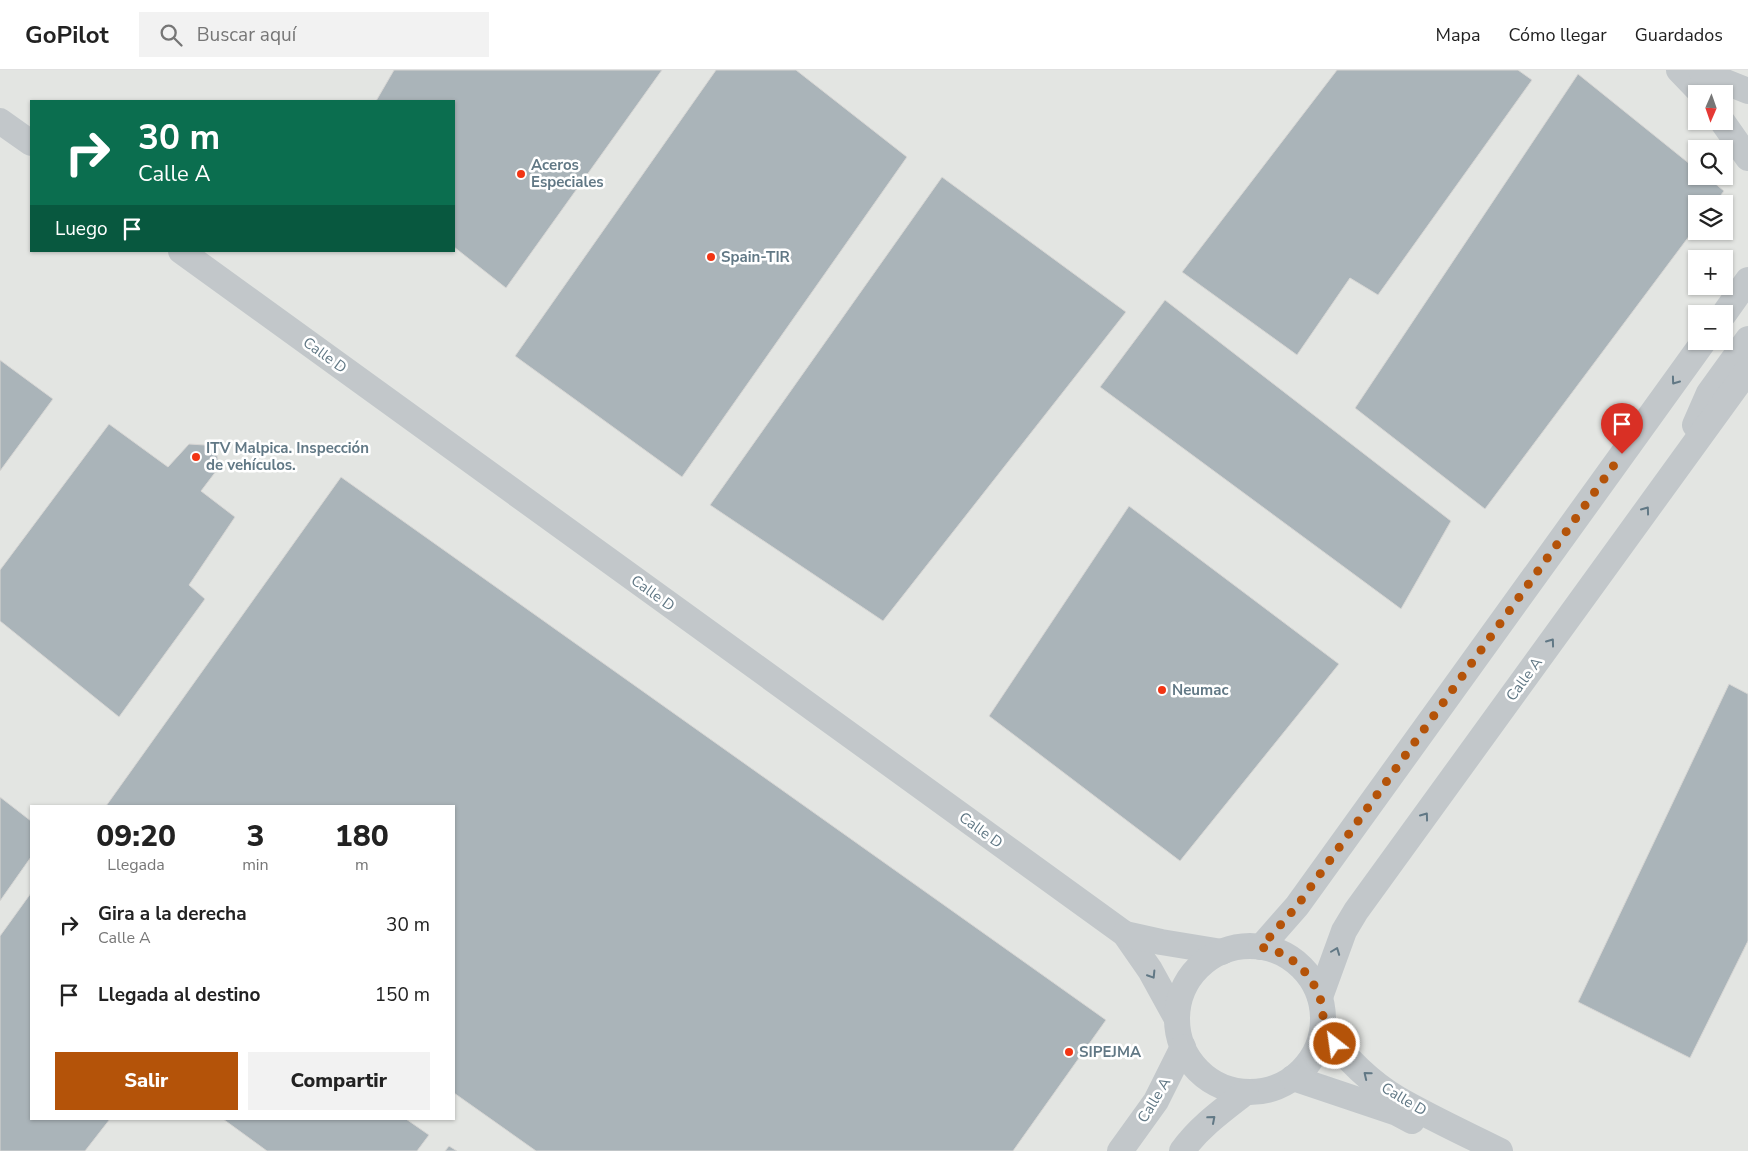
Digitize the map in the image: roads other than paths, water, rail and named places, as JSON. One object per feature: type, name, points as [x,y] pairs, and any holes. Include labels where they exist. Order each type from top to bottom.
[{"type":"street","points":[[1678,70],[1704,85]]},
{"type":"street","points":[[1733,89],[1748,91]]},
{"type":"street","points":[[1733,97],[1748,103]]},
{"type":"street","points":[[1733,114],[1748,125]]},
{"type":"street","points":[[0,121],[30,142]]},
{"type":"street","points":[[1728,130],[1748,158]]},
{"type":"street","name":"Calle D","points":[[182,252],[1125,934],[1150,970],[1177,1018]]},
{"type":"street","points":[[1730,305],[1748,280]]},
{"type":"street","points":[[1673,473],[1709,393],[1748,339]]},
{"type":"street","points":[[1261,947],[1297,906],[1698,350]]},
{"type":"street","name":"Calle A","points":[[1320,997],[1341,939],[1356,911],[1748,370]]},
{"type":"street","name":"Calle D","points":[[1125,934],[1222,952]]},
{"type":"street","points":[[1241,947],[1261,947],[1281,953],[1298,964],[1311,979],[1320,997],[1323,1028],[1318,1048],[1307,1065],[1293,1078],[1278,1087],[1246,1092],[1226,1088],[1207,1078],[1193,1064],[1183,1047],[1178,1033],[1177,1018],[1179,1002],[1185,986],[1207,960],[1222,952],[1241,947]]},
{"type":"street","name":"Calle D","points":[[1323,1028],[1335,1044],[1363,1072],[1397,1098],[1500,1151]]},
{"type":"street","name":"Calle A","points":[[1120,1151],[1156,1101],[1183,1047]]},
{"type":"street","name":"Calle D","points":[[1293,1078],[1397,1113],[1468,1151]]},
{"type":"street","points":[[1182,1151],[1188,1142],[1210,1120],[1246,1092]]},
{"type":"place","name":"Aceros Especiales","points":[[521,174]]},
{"type":"place","name":"Spain-TIR","points":[[711,257]]},
{"type":"place","name":"ITV Malpica. Inspección de vehículos.","points":[[196,457]]},
{"type":"place","name":"Neumac","points":[[1162,690]]},
{"type":"place","name":"SIPEJMA","points":[[1069,1052]]}]
